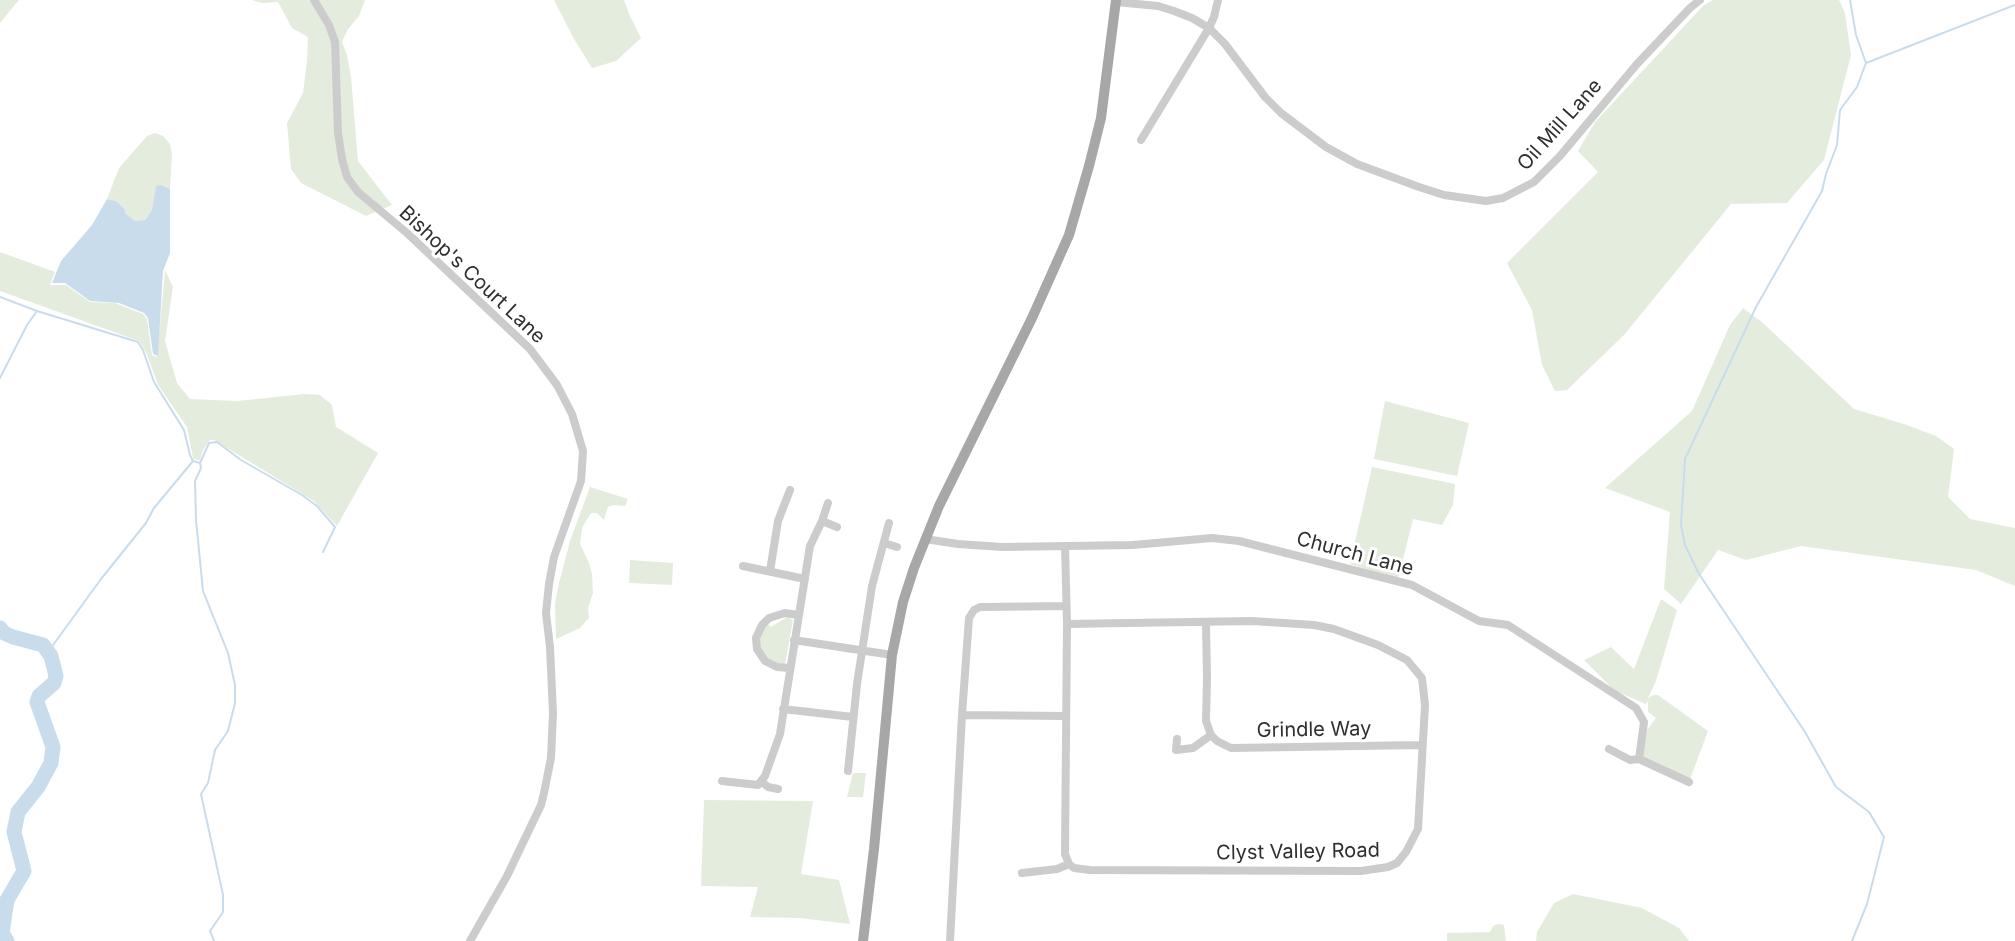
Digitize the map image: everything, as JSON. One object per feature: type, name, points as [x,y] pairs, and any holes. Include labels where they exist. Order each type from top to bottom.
[{"type":"main road","points":[[863,941],[892,655],[903,602],[939,506],[1032,318],[1069,235],[1101,118],[1116,1]]},
{"type":"street","name":"Bishop's Court Lane","points":[[314,0],[329,25],[334,42],[338,133],[347,177],[358,192],[407,233],[530,349],[557,385],[572,414],[583,451],[584,464],[581,481],[554,557],[546,613],[553,713],[550,758],[541,805],[494,901],[470,941]]},
{"type":"street","points":[[1141,140],[1209,28],[1218,0]]},
{"type":"street","name":"Oil Mill Lane","points":[[1116,1],[1158,6],[1192,18],[1209,28],[1225,44],[1265,97],[1281,113],[1326,147],[1357,164],[1444,195],[1486,201],[1503,198],[1534,182],[1560,156],[1637,64],[1700,0]]},
{"type":"street","points":[[770,571],[778,521],[790,490]]},
{"type":"street","points":[[722,781],[758,785],[762,782],[780,734],[810,546],[828,503]]},
{"type":"street","points":[[822,521],[837,526]]},
{"type":"street","points":[[848,771],[857,684],[872,586],[890,523]]},
{"type":"street","name":"Church Lane","points":[[925,539],[1002,547],[1133,545],[1212,538],[1239,541],[1412,585],[1479,621],[1508,625],[1636,708],[1644,722],[1639,759]]},
{"type":"street","points":[[884,543],[897,547]]},
{"type":"street","points":[[1065,546],[1067,624],[1065,854],[1069,864]]},
{"type":"street","points":[[743,566],[805,579]]},
{"type":"street","points":[[950,941],[969,618],[974,610],[980,607],[1066,606]]},
{"type":"street","points":[[789,668],[777,667],[765,661],[757,649],[756,638],[762,625],[769,618],[785,613],[798,615]]},
{"type":"street","name":"Clyst Valley Road","points":[[1022,873],[1057,869],[1069,864],[1090,870],[1349,871],[1388,867],[1397,863],[1406,852],[1418,829],[1425,705],[1422,678],[1407,660],[1399,655],[1334,629],[1314,625],[1252,621],[1067,624]]},
{"type":"street","points":[[1177,739],[1176,753],[1193,748],[1211,735],[1206,721],[1206,622]]},
{"type":"street","points":[[794,640],[892,655]]},
{"type":"street","points":[[783,709],[854,717]]},
{"type":"street","points":[[962,716],[1065,716]]},
{"type":"street","name":"Grindle Way","points":[[1211,735],[1231,748],[1422,745]]},
{"type":"street","points":[[1609,749],[1629,760],[1639,759],[1689,782]]},
{"type":"street","points":[[762,782],[768,787],[778,789]]},
{"type":"green space","points":[[0,0],[19,0],[0,23]]},
{"type":"green space","points":[[252,0],[365,0],[359,16],[348,29],[342,42],[351,77],[358,161],[392,205],[366,216],[301,183],[291,169],[287,123],[303,93],[308,37],[292,28],[278,2],[262,3]]},
{"type":"green space","points":[[554,0],[624,0],[641,38],[616,61],[592,68]]},
{"type":"green space","points":[[1713,0],[1839,0],[1845,13],[1851,55],[1824,160],[1787,203],[1731,204],[1624,335],[1567,390],[1555,391],[1542,365],[1532,310],[1507,263],[1598,172],[1578,151],[1595,122],[1704,5]]},
{"type":"green space","points":[[155,133],[163,136],[170,144],[172,155],[170,189],[161,185],[155,190],[156,197],[152,210],[145,220],[135,221],[116,201],[107,199],[119,168],[147,136]]},
{"type":"green space","points":[[0,252],[55,272],[50,285],[66,285],[90,302],[115,303],[143,314],[147,319],[152,355],[157,357],[165,270],[173,287],[165,341],[177,383],[190,399],[237,401],[305,394],[320,395],[332,405],[336,427],[378,453],[337,526],[314,501],[214,440],[210,440],[203,450],[200,460],[193,458],[187,427],[158,385],[146,352],[139,341],[0,291]]},
{"type":"green space","points":[[1743,308],[1763,323],[1854,409],[1936,436],[1954,449],[1948,497],[1970,519],[2015,528],[2015,586],[1976,570],[1801,546],[1746,560],[1718,550],[1681,604],[1664,589],[1670,512],[1605,488],[1692,411],[1730,325]]},
{"type":"green space","points":[[1385,401],[1469,423],[1457,476],[1374,459]]},
{"type":"green space","points":[[1372,467],[1455,484],[1453,505],[1442,525],[1413,519],[1398,579],[1350,564]]},
{"type":"green space","points":[[590,487],[628,499],[625,506],[608,507],[604,520],[597,513],[591,513],[582,528],[580,544],[592,574],[593,593],[588,608],[589,618],[580,628],[556,639],[555,604],[559,583],[570,541]]},
{"type":"green space","points":[[630,560],[673,563],[672,585],[629,583]]},
{"type":"green space","points":[[1661,599],[1677,610],[1656,681],[1648,698],[1658,695],[1708,731],[1689,782],[1641,759],[1647,730],[1656,718],[1648,712],[1648,701],[1646,704],[1615,691],[1584,660],[1611,647],[1634,669]]},
{"type":"green space","points":[[787,617],[793,620],[785,665],[781,665],[765,657],[759,645],[760,636],[767,623],[771,627]]},
{"type":"green space","points":[[853,773],[866,773],[863,797],[847,797]]},
{"type":"green space","points":[[704,800],[813,801],[801,874],[839,880],[850,924],[799,918],[750,917],[758,887],[701,886]]},
{"type":"green space","points":[[1573,894],[1642,908],[1679,928],[1689,941],[1536,941],[1537,932],[1554,903]]},
{"type":"green space","points":[[1504,925],[1506,941],[1447,941],[1447,933],[1490,932],[1493,926]]},
{"type":"water","points":[[161,185],[170,189],[170,253],[163,271],[158,356],[153,354],[148,318],[144,313],[119,303],[90,301],[65,283],[52,283],[61,261],[92,225],[107,199],[116,201],[135,221],[145,220],[152,210],[156,186]]},
{"type":"waterway","points":[[1850,0],[1856,35],[1866,63],[1857,87],[1840,110],[1837,145],[1822,191],[1756,307],[1685,459],[1681,525],[1685,545],[1699,574],[1805,732],[1836,787],[1869,812],[1884,837],[1867,904],[1852,941]]},
{"type":"waterway","points":[[1866,63],[2015,5]]},
{"type":"waterway","points":[[0,297],[37,311],[138,342],[154,382],[184,430],[193,461],[200,463],[201,468],[195,481],[196,520],[203,591],[228,653],[235,685],[235,703],[228,731],[215,750],[208,783],[201,794],[223,895],[223,912],[210,931],[214,941]]},
{"type":"waterway","points":[[0,378],[27,325],[37,311]]},
{"type":"waterway","points":[[200,463],[209,443],[217,442],[241,460],[302,495],[317,506],[335,527],[323,552]]},
{"type":"waterway","points":[[48,652],[101,579],[146,523],[154,508],[193,461]]},
{"type":"waterway","points":[[0,628],[4,633],[13,637],[43,645],[51,656],[56,676],[54,683],[39,696],[37,702],[53,747],[51,763],[38,787],[18,812],[14,832],[24,871],[7,900],[2,933],[7,941]]}]
